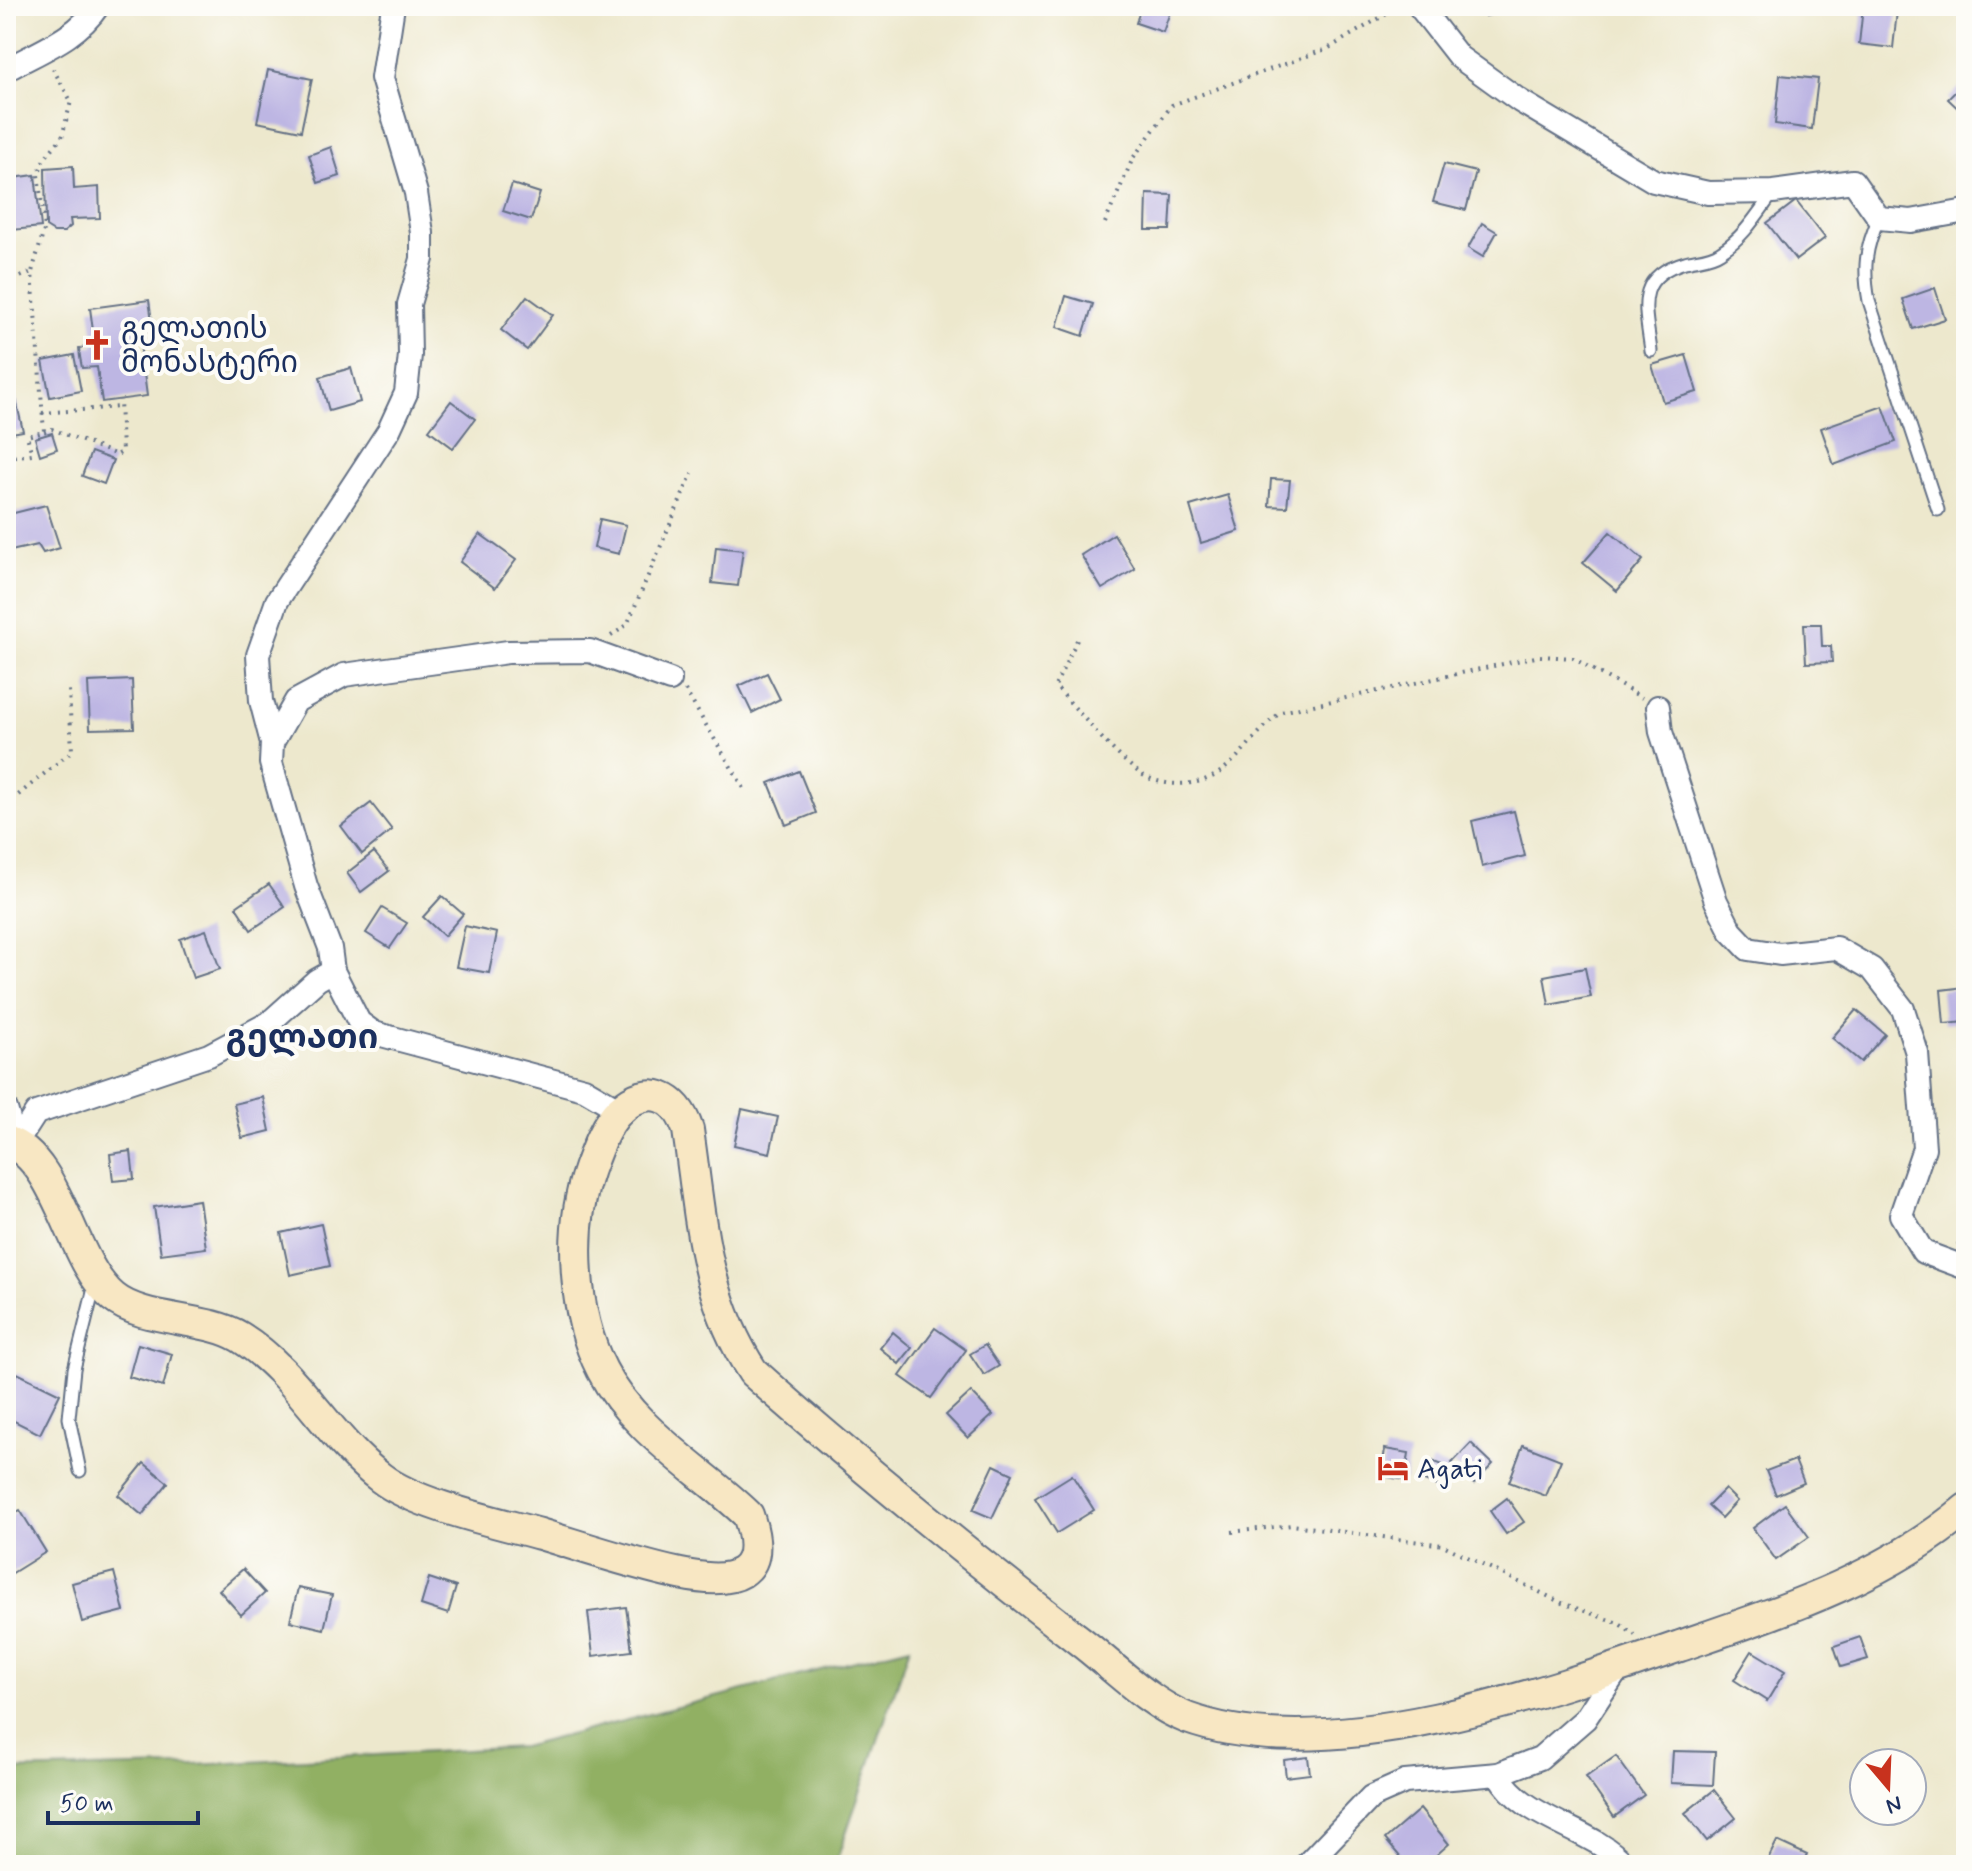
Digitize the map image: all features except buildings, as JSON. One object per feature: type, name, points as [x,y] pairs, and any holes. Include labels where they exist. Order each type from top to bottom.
[{"type":"street","points":[[6,70],[44,52],[88,21],[98,6]]},
{"type":"street","points":[[393,6],[382,78],[416,193],[422,233],[422,259],[409,304],[410,355],[406,393],[389,430],[277,601],[258,655],[261,701],[272,743],[271,763],[306,886],[330,948],[333,971],[359,1022],[374,1033],[584,1089],[620,1110]]},
{"type":"street","points":[[1419,6],[1459,57],[1520,101],[1654,181],[1708,193],[1773,192],[1853,181],[1879,218],[1911,221],[1966,211]]},
{"type":"street","points":[[272,743],[296,701],[344,675],[508,652],[590,651],[670,680]]},
{"type":"street","points":[[1658,707],[1661,732],[1716,901],[1731,931],[1748,949],[1780,954],[1836,948],[1872,969],[1903,1009],[1917,1053],[1924,1148],[1901,1215],[1923,1252],[1966,1268]]},
{"type":"street","points":[[11,1142],[36,1113],[209,1055],[269,1023],[317,980],[333,971]]},
{"type":"street","points":[[6,1109],[11,1142],[34,1162],[97,1280],[115,1300],[237,1335],[293,1381],[351,1449],[382,1479],[466,1513],[673,1573],[708,1580],[730,1580],[745,1570],[755,1551],[755,1535],[748,1515],[622,1401],[592,1348],[582,1310],[578,1251],[581,1204],[589,1170],[606,1129],[620,1110],[637,1099],[654,1096],[670,1098],[681,1110],[688,1130],[717,1304],[731,1338],[753,1372],[1060,1626],[1155,1699],[1184,1717],[1223,1728],[1262,1734],[1362,1730],[1443,1715],[1618,1669],[1807,1602],[1853,1582],[1904,1553],[1966,1509]]},
{"type":"street","points":[[1306,1865],[1371,1797],[1405,1782],[1498,1774],[1540,1758],[1585,1719],[1618,1669]]},
{"type":"street","points":[[1498,1774],[1507,1789],[1523,1803],[1609,1847],[1625,1865]]},
{"type":"lane","points":[[1651,351],[1644,294],[1656,275],[1681,263],[1717,255],[1742,236],[1773,192]]},
{"type":"lane","points":[[1879,218],[1867,244],[1863,273],[1869,301],[1938,510]]},
{"type":"lane","points":[[80,1471],[69,1418],[74,1369],[97,1280]]},
{"type":"path","points":[[1105,223],[1133,158],[1172,105],[1329,48],[1400,6]]},
{"type":"path","points":[[44,52],[71,101],[62,137],[44,159],[38,175],[45,227],[32,272],[44,432]]},
{"type":"path","points":[[6,283],[32,272]]},
{"type":"path","points":[[6,458],[32,454],[27,436],[52,429],[117,455],[122,452],[120,399]]},
{"type":"path","points":[[42,413],[119,407]]},
{"type":"path","points":[[590,651],[627,625],[692,473]]},
{"type":"path","points":[[1077,640],[1055,686],[1138,773],[1164,783],[1197,783],[1223,771],[1261,728],[1281,712],[1540,656],[1573,658],[1658,707]]},
{"type":"path","points":[[670,680],[686,690],[745,790]]},
{"type":"path","points":[[6,805],[72,751],[69,690]]},
{"type":"path","points":[[1232,1532],[1292,1525],[1443,1545],[1562,1603],[1618,1623],[1659,1653]]},
{"type":"green space","points":[[910,1647],[835,1865],[6,1865],[6,1770],[176,1766],[522,1747]]},
{"type":"place","name":"გელათის მონასტერი","points":[[97,345]]},
{"type":"place","name":"Agati","points":[[1393,1468]]},
{"type":"district","name":"გელათი","points":[[302,1036]]}]
